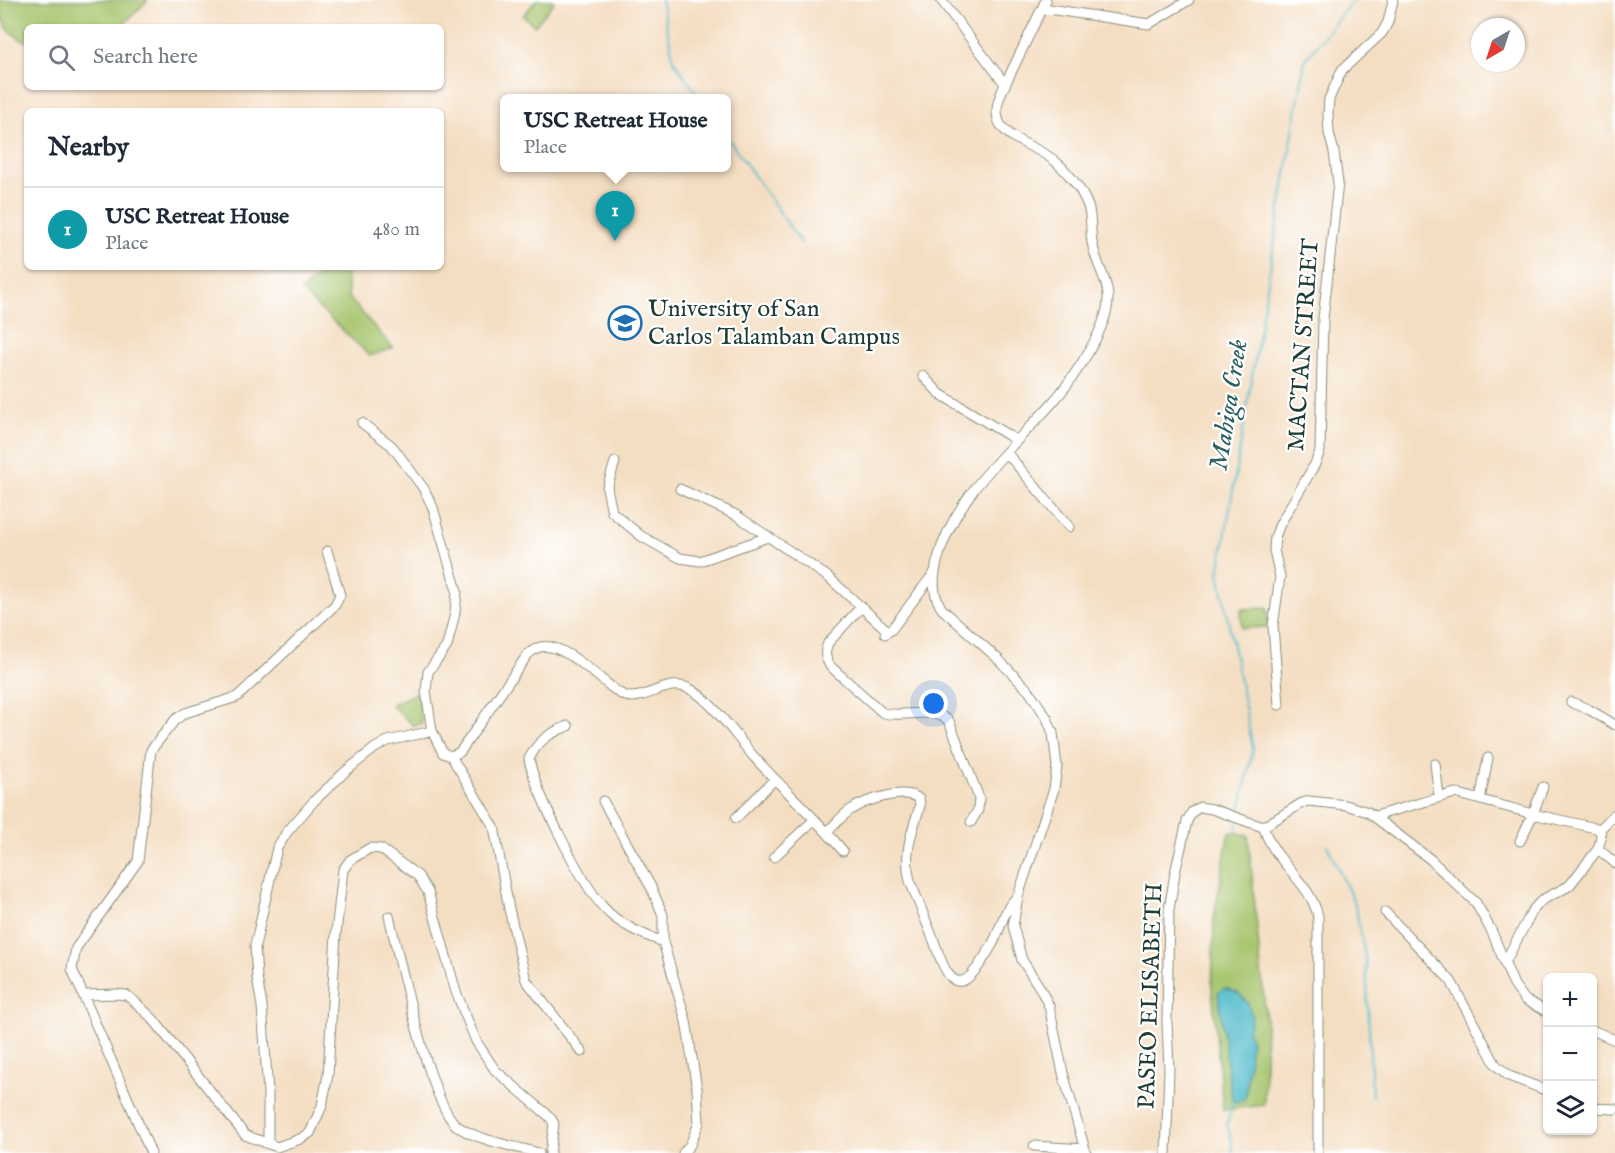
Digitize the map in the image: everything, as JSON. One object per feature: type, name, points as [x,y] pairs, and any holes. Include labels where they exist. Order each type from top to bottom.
[{"type":"street","points":[[941,0],[1005,84]]},
{"type":"street","points":[[1034,1146],[1086,1151],[1063,1073],[1048,1006],[1040,988],[1026,968],[1015,940],[1014,917],[1018,896],[1054,789],[1057,766],[1053,733],[1047,718],[1029,691],[997,658],[942,609],[934,593],[934,573],[942,544],[960,507],[1016,440],[1062,391],[1098,336],[1107,309],[1108,293],[1092,243],[1088,206],[1075,183],[1055,160],[1011,135],[1003,127],[996,112],[998,99],[1044,4],[1149,24],[1190,0]]},
{"type":"street","name":"MACTAN STREET","points":[[1279,705],[1273,626],[1280,584],[1274,550],[1275,537],[1280,524],[1309,476],[1320,451],[1323,319],[1338,183],[1329,133],[1329,99],[1342,70],[1382,33],[1388,22],[1392,0]]},
{"type":"street","points":[[923,376],[940,394],[1016,440]]},
{"type":"street","points":[[362,423],[392,446],[424,489],[433,508],[457,591],[455,613],[447,646],[428,672],[426,691],[432,730],[443,753],[451,756],[494,827],[508,909],[526,980],[582,1052]]},
{"type":"street","points":[[1006,452],[1069,527]]},
{"type":"street","points":[[615,462],[607,488],[612,512],[641,536],[680,558],[700,561],[768,537]]},
{"type":"street","points":[[680,489],[736,515],[828,577],[886,633],[934,573]]},
{"type":"street","points":[[151,1153],[72,969],[76,948],[138,861],[151,750],[175,720],[185,712],[237,697],[335,605],[340,595],[327,551]]},
{"type":"street","points":[[861,607],[828,643],[825,658],[830,666],[883,713],[892,715],[926,713],[942,715],[949,721],[979,798],[978,810],[971,822]]},
{"type":"street","points":[[451,756],[460,752],[528,654],[540,647],[553,648],[585,664],[622,695],[634,698],[655,690],[679,685],[691,689],[707,702],[843,851]]},
{"type":"street","points":[[1571,702],[1615,725]]},
{"type":"street","points":[[568,726],[545,736],[529,759],[543,800],[578,870],[603,907],[623,923],[663,942]]},
{"type":"street","points":[[268,1144],[268,1092],[255,946],[277,848],[287,832],[314,801],[375,748],[388,741],[432,730]]},
{"type":"street","points":[[1480,800],[1488,758]]},
{"type":"street","points":[[1435,764],[1439,796]]},
{"type":"street","points":[[736,818],[775,779]]},
{"type":"street","points":[[1520,841],[1543,787]]},
{"type":"street","points":[[827,832],[851,809],[872,801],[904,793],[914,794],[919,799],[920,806],[907,852],[909,881],[948,974],[959,982],[970,976],[978,966],[999,932],[1008,908],[1018,896]]},
{"type":"street","points":[[1375,816],[1455,793],[1600,829]]},
{"type":"street","points":[[603,801],[651,887],[663,915],[663,942],[686,1021],[697,1089],[699,1123],[690,1145],[683,1153]]},
{"type":"street","points":[[1318,1153],[1318,916],[1310,895],[1268,840],[1263,825],[1309,801],[1360,808],[1375,816],[1430,859],[1476,903],[1520,994],[1531,1004],[1543,1010]]},
{"type":"street","name":"PASEO ELISABETH","points":[[1166,1153],[1169,1070],[1168,927],[1175,873],[1187,821],[1192,812],[1200,807],[1257,826],[1263,825]]},
{"type":"street","points":[[1505,962],[1533,910],[1542,900],[1569,885],[1598,849],[1601,838],[1600,829],[1615,814]]},
{"type":"street","points":[[774,857],[814,820]]},
{"type":"street","points":[[85,995],[117,994],[126,995],[133,1000],[153,1019],[245,1135],[277,1147],[300,1139],[310,1133],[322,1106],[328,1075],[336,933],[343,870],[350,860],[370,848],[381,849],[406,865],[418,876],[428,892],[456,992],[476,1041],[495,1070],[550,1117],[554,1124],[550,1153]]},
{"type":"street","points":[[1598,849],[1615,863]]},
{"type":"street","points":[[1385,912],[1451,981],[1496,1065],[1509,1076],[1543,1089]]},
{"type":"street","points":[[389,916],[433,1080],[448,1117],[466,1132],[538,1153]]},
{"type":"street","points":[[1597,1032],[1615,1040]]},
{"type":"street","points":[[1597,1108],[1615,1109]]},
{"type":"green space","points":[[0,0],[148,0],[124,24],[24,24],[24,40],[9,31],[1,15]]},
{"type":"green space","points":[[536,0],[554,2],[535,26],[523,16]]},
{"type":"green space","points":[[325,270],[345,270],[349,298],[393,348],[370,356],[301,291]]},
{"type":"green space","points":[[1267,608],[1268,627],[1242,628],[1241,609]]},
{"type":"green space","points":[[418,692],[422,723],[414,726],[391,705]]},
{"type":"green space","points":[[1231,832],[1248,835],[1266,1020],[1264,1105],[1223,1110],[1212,989],[1214,919],[1228,836]]},
{"type":"water","points":[[1224,988],[1238,993],[1248,1003],[1252,1016],[1248,1030],[1251,1042],[1246,1092],[1245,1098],[1239,1102],[1233,1101],[1230,1088],[1218,993]]},
{"type":"waterway","points":[[661,0],[674,61],[697,94]]},
{"type":"waterway","name":"Mahiga Creek","points":[[1239,816],[1253,749],[1219,573],[1305,60],[1353,0]]},
{"type":"waterway","points":[[731,142],[801,243]]},
{"type":"waterway","name":"Mahiga Creek","points":[[1236,831],[1238,822]]},
{"type":"waterway","points":[[1327,845],[1355,904],[1366,962],[1372,1096]]},
{"type":"waterway","points":[[1232,1153],[1232,1142],[1227,1124],[1233,1101]]},
{"type":"place","name":"USC Retreat House","points":[[615,241]]},
{"type":"place","name":"University of San Carlos Talamban Campus","points":[[625,323]]}]
